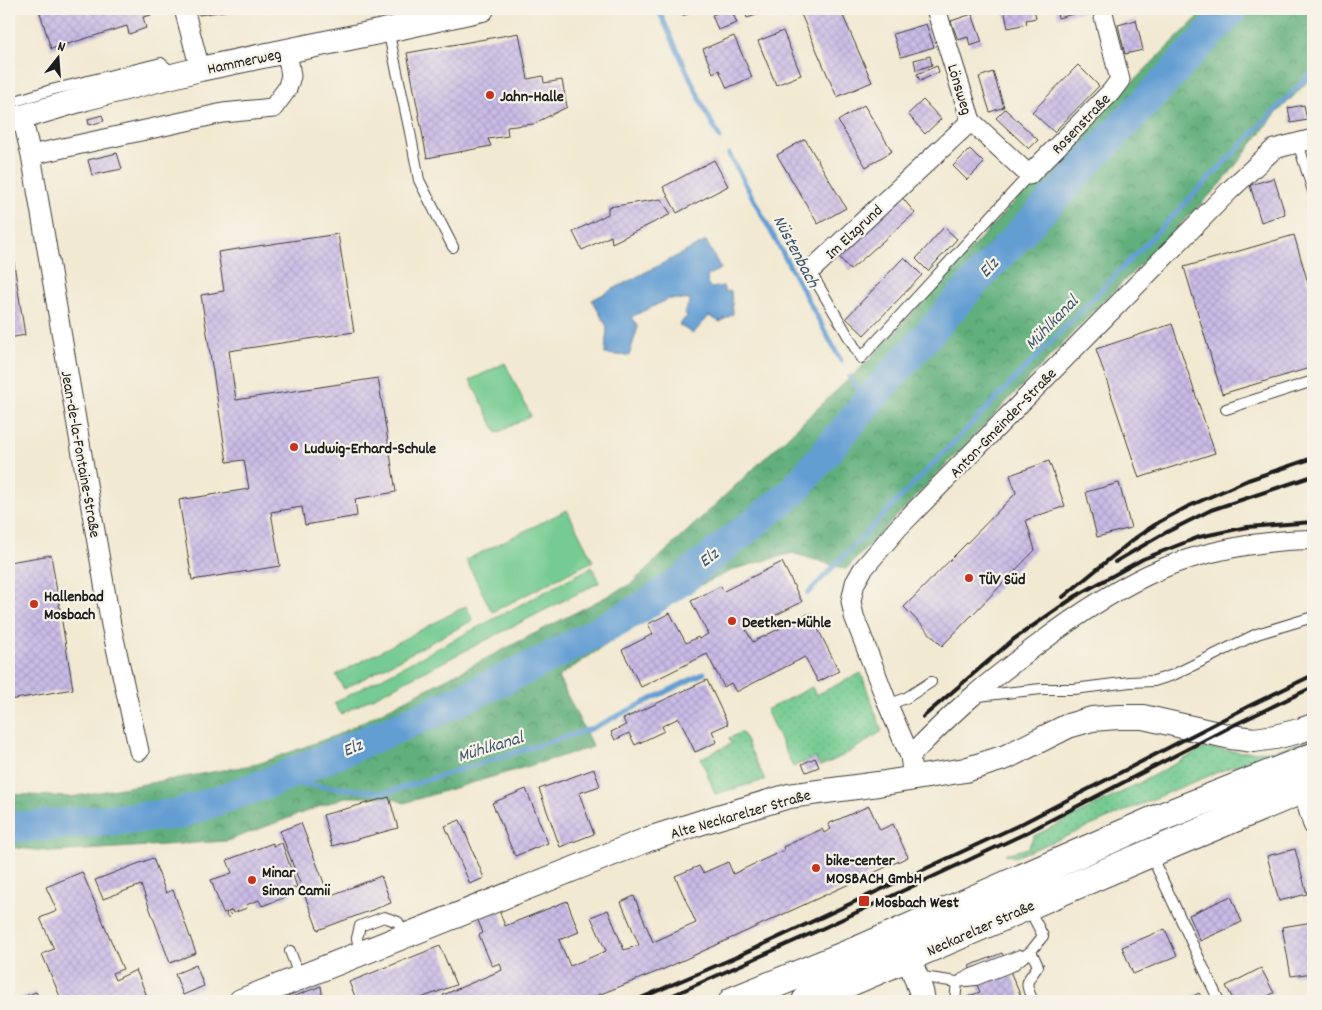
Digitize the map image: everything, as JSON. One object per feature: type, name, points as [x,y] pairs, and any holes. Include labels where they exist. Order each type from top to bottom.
[{"type":"main road","points":[[733,1001],[900,932],[1159,818],[1313,757]]},
{"type":"main road","name":"Neckarelzer Straße","points":[[806,1001],[912,967],[1027,906],[1305,788]]},
{"type":"street","points":[[184,9],[200,70]]},
{"type":"street","name":"Hammerweg","points":[[13,114],[288,50],[388,30],[413,16],[482,9]]},
{"type":"street","name":"Lönsweg","points":[[936,9],[971,121],[1030,175]]},
{"type":"street","name":"Rosenstraße","points":[[1030,175],[1111,92],[1120,80],[1102,9]]},
{"type":"street","points":[[31,155],[223,113],[273,108],[287,89],[291,76],[288,50]]},
{"type":"street","name":"Jean-de-la-Fontaine-Straße","points":[[13,114],[31,155],[111,625],[139,751]]},
{"type":"street","name":"Im Elzgrund","points":[[810,271],[971,121]]},
{"type":"street","name":"Anton-Gmeinder-Straße","points":[[911,767],[854,616],[851,601],[855,583],[863,569],[898,528],[1230,190],[1274,149],[1306,141]]},
{"type":"street","points":[[911,767],[972,696],[1050,635],[1128,586],[1162,569],[1231,548],[1273,541],[1313,540]]},
{"type":"street","name":"Alte Neckarelzer Straße","points":[[241,1001],[649,839],[789,796],[911,767],[964,770],[1006,758],[1068,726],[1092,719],[1143,717],[1231,737],[1254,740],[1274,737],[1313,726]]},
{"type":"street","points":[[1270,774],[1305,788],[1305,799],[1313,825]]},
{"type":"street","points":[[900,932],[923,1001]]},
{"type":"lane","points":[[388,30],[419,180],[453,247]]},
{"type":"lane","points":[[1306,141],[1313,191]]},
{"type":"lane","name":"Im Elzgrund","points":[[810,271],[861,358],[1030,175]]},
{"type":"lane","points":[[1226,409],[1313,381]]},
{"type":"lane","points":[[972,696],[1154,681],[1173,675],[1257,634],[1313,617]]},
{"type":"lane","points":[[888,705],[906,698],[931,682]]},
{"type":"lane","points":[[1153,852],[1156,866],[1219,1001]]},
{"type":"lane","points":[[912,967],[957,982],[972,974],[1031,951],[1043,936],[1027,906]]},
{"type":"lane","points":[[290,951],[300,978]]},
{"type":"lane","points":[[1031,951],[1038,966],[1028,981],[1027,987],[1034,1001]]},
{"type":"lane","points":[[955,1001],[957,982]]},
{"type":"green space","points":[[1206,9],[1313,9],[1313,76],[1273,117],[1220,185],[1082,323],[846,569],[792,553],[735,569],[682,594],[558,677],[593,747],[404,803],[389,797],[345,797],[227,841],[53,852],[9,847],[9,794],[71,797],[258,764],[337,735],[631,584],[869,360],[1035,179]]},
{"type":"green space","points":[[505,363],[531,416],[497,433],[470,380]]},
{"type":"green space","points":[[567,510],[593,561],[492,612],[466,560]]},
{"type":"green space","points":[[592,567],[600,582],[341,714],[334,703]]},
{"type":"green space","points":[[466,606],[473,620],[344,689],[336,675]]},
{"type":"green space","points":[[861,673],[882,731],[837,759],[820,766],[815,757],[793,767],[766,710],[812,687],[816,695]]},
{"type":"green space","points":[[742,732],[765,780],[715,794],[701,758],[731,744],[729,738]]},
{"type":"green space","points":[[1313,739],[1313,746],[1249,772],[1244,762],[1015,857],[1005,854],[1028,848],[1034,836],[1205,748],[1239,752],[1273,751]]},
{"type":"water","points":[[706,241],[721,269],[708,275],[707,283],[711,288],[723,286],[725,292],[731,291],[733,314],[720,322],[709,316],[693,334],[679,325],[687,316],[684,312],[691,300],[669,299],[631,317],[638,327],[629,356],[605,354],[607,327],[592,300]]},
{"type":"building","points":[[39,9],[149,9],[151,15],[143,17],[146,28],[129,34],[127,26],[51,49]]},
{"type":"building","points":[[198,9],[231,9],[231,10],[199,15]]},
{"type":"building","points":[[678,9],[697,9],[682,16]]},
{"type":"building","points":[[731,9],[737,23],[718,30],[712,15]]},
{"type":"building","points":[[744,9],[774,9],[747,18]]},
{"type":"building","points":[[783,9],[819,9],[820,11],[840,9],[872,82],[837,97],[800,12],[786,17]]},
{"type":"building","points":[[1004,9],[1034,9],[1036,18],[1026,20],[1027,24],[1008,28]]},
{"type":"building","points":[[1056,9],[1085,9],[1085,11],[1058,18]]},
{"type":"building","points":[[972,14],[982,42],[970,46],[968,37],[958,40],[951,21]]},
{"type":"building","points":[[1136,20],[1143,50],[1125,54],[1118,25]]},
{"type":"building","points":[[926,24],[934,47],[901,57],[893,34]]},
{"type":"building","points":[[783,31],[801,75],[776,85],[758,41]]},
{"type":"building","name":"Jahn-Halle","points":[[519,33],[528,79],[543,76],[544,83],[562,80],[567,107],[533,124],[507,127],[508,136],[488,139],[491,146],[427,158],[407,53]]},
{"type":"building","points":[[734,36],[752,77],[727,88],[719,70],[713,73],[703,49]]},
{"type":"building","points":[[930,56],[932,65],[916,70],[914,60]]},
{"type":"building","points":[[1078,65],[1099,86],[1054,132],[1032,112]]},
{"type":"building","points":[[937,66],[939,72],[920,81],[917,74]]},
{"type":"building","points":[[993,72],[1004,107],[990,112],[979,77]]},
{"type":"building","points":[[923,100],[941,119],[925,134],[908,114]]},
{"type":"building","points":[[864,105],[892,151],[866,167],[838,121]]},
{"type":"building","points":[[1304,105],[1307,120],[1291,123],[1288,108]]},
{"type":"building","points":[[1005,109],[1038,140],[1029,149],[996,118]]},
{"type":"building","points":[[102,115],[104,121],[89,125],[88,119]]},
{"type":"building","points":[[805,139],[846,208],[818,224],[777,155]]},
{"type":"building","points":[[970,149],[984,163],[967,180],[953,166]]},
{"type":"building","points":[[117,153],[122,169],[92,175],[88,160]]},
{"type":"building","points":[[714,160],[728,186],[677,213],[663,187]]},
{"type":"building","points":[[1274,178],[1285,214],[1261,222],[1250,185]]},
{"type":"building","points":[[900,195],[915,213],[850,270],[835,252]]},
{"type":"building","points":[[661,199],[671,214],[612,243],[611,236],[582,250],[573,232],[608,214],[608,207]]},
{"type":"building","points":[[944,227],[957,239],[928,271],[916,259]]},
{"type":"building","points":[[338,234],[354,332],[229,351],[236,400],[378,378],[396,492],[355,499],[357,516],[305,525],[302,507],[271,512],[280,566],[192,580],[179,500],[249,489],[244,460],[227,462],[201,295],[224,291],[218,252]]},
{"type":"building","points":[[1294,235],[1313,300],[1313,367],[1222,394],[1184,267]]},
{"type":"building","points":[[9,238],[25,335],[9,338]]},
{"type":"building","points":[[904,257],[922,275],[864,335],[846,318]]},
{"type":"building","points":[[1172,324],[1215,453],[1139,478],[1096,349]]},
{"type":"building","name":"TÜV Süd","points":[[1049,461],[1065,506],[1026,520],[1035,550],[942,646],[904,607],[1016,493],[1010,475]]},
{"type":"building","points":[[1119,483],[1131,528],[1097,537],[1086,492]]},
{"type":"building","name":"Hallenbad Mosbach","points":[[51,555],[73,689],[9,700],[9,562]]},
{"type":"building","name":"Deetken-Mühle","points":[[782,562],[802,602],[746,630],[753,642],[810,613],[839,671],[818,682],[805,657],[736,692],[731,683],[724,687],[707,654],[641,687],[622,650],[653,634],[648,624],[670,613],[686,643],[698,637],[699,639],[708,634],[691,601],[721,586],[724,591]]},
{"type":"building","points":[[707,680],[728,724],[712,731],[717,742],[695,752],[679,718],[662,726],[664,731],[635,745],[629,733],[615,740],[611,732],[626,725],[623,719]]},
{"type":"building","points":[[815,758],[819,767],[806,772],[802,764]]},
{"type":"building","points":[[594,769],[600,786],[579,793],[594,834],[560,847],[539,789]]},
{"type":"building","points":[[526,789],[548,843],[515,856],[492,803]]},
{"type":"building","points":[[389,797],[398,828],[332,846],[323,815]]},
{"type":"building","points":[[869,806],[880,830],[893,824],[908,857],[664,969],[583,1001],[446,1001],[443,995],[502,970],[500,963],[492,966],[479,935],[483,933],[477,918],[499,910],[505,926],[567,901],[579,932],[559,940],[570,966],[606,951],[591,917],[608,910],[624,950],[639,945],[621,902],[634,896],[653,942],[696,923],[675,876],[699,866],[703,873],[728,862],[733,874],[784,850],[783,847],[822,829],[824,833],[831,829],[828,824]]},
{"type":"building","points":[[460,820],[484,878],[470,884],[445,826]]},
{"type":"building","points":[[301,823],[329,896],[381,876],[391,903],[318,930],[280,831]]},
{"type":"building","points":[[273,843],[273,846],[282,843],[297,887],[289,890],[291,895],[262,906],[259,900],[246,905],[247,908],[233,913],[232,910],[228,912],[231,915],[227,917],[227,912],[223,913],[211,880],[232,873],[227,860]]},
{"type":"building","points":[[1295,849],[1307,894],[1279,901],[1267,856]]},
{"type":"building","points":[[153,858],[166,893],[173,890],[196,953],[170,963],[141,885],[103,899],[95,880]]},
{"type":"building","points":[[82,872],[123,969],[112,973],[115,980],[136,970],[149,1001],[62,1001],[42,954],[54,949],[40,918],[57,911],[46,887]]},
{"type":"building","points":[[1231,896],[1242,922],[1200,941],[1189,915]]},
{"type":"building","points":[[1313,922],[1313,973],[1291,976],[1282,927]]},
{"type":"building","points":[[1165,929],[1177,956],[1133,974],[1122,947]]},
{"type":"building","points":[[440,946],[456,985],[413,1001],[357,1001],[349,982]]},
{"type":"building","points":[[1002,953],[1023,1001],[957,1001],[980,992],[969,966]]},
{"type":"building","points":[[196,965],[204,986],[183,995],[175,974]]},
{"type":"building","points":[[1261,968],[1274,993],[1258,1001],[1234,1001],[1226,986]]},
{"type":"building","points":[[321,986],[323,1001],[282,1001]]},
{"type":"building","points":[[36,992],[40,1001],[12,1001]]},
{"type":"building","points":[[1199,993],[1204,1001],[1185,1001]]},
{"type":"waterway","name":"Nüstenbach","points":[[658,9],[720,138]]},
{"type":"waterway","name":"Elz","points":[[9,826],[24,827],[179,814],[273,781],[439,710],[545,660],[639,609],[682,580],[792,493],[867,403],[979,277],[1233,9]]},
{"type":"waterway","name":"Mühlkanal","points":[[808,593],[1313,71]]},
{"type":"waterway","name":"Nüstenbach","points":[[729,154],[841,361]]},
{"type":"waterway","name":"Nüstenbach","points":[[850,377],[867,403]]},
{"type":"waterway","name":"Mühlkanal","points":[[273,781],[385,793],[591,729],[704,673]]},
{"type":"railway","points":[[1063,597],[1134,539],[1159,522],[1187,507],[1248,480],[1313,458]]},
{"type":"railway","points":[[1115,562],[1163,534],[1211,510],[1313,476]]},
{"type":"railway","points":[[923,717],[1014,639],[1076,596],[1143,559],[1199,537],[1247,527],[1313,522]]},
{"type":"railway","points":[[634,1001],[734,958],[1017,826],[1313,675]]},
{"type":"railway","points":[[660,1001],[819,930],[1022,835],[1232,726],[1313,687]]},
{"type":"place","name":"Jahn-Halle","points":[[490,95]]},
{"type":"place","name":"Ludwig-Erhard-Schule","points":[[294,447]]},
{"type":"place","name":"TÜV Süd","points":[[969,578]]},
{"type":"place","name":"Hallenbad Mosbach","points":[[34,604]]},
{"type":"place","name":"Deetken-Mühle","points":[[732,621]]},
{"type":"place","name":"bike-center MOSBACH GmbH","points":[[816,868]]},
{"type":"place","name":"Minar Sinan Camii","points":[[252,880]]},
{"type":"place","name":"Mosbach West","points":[[864,901]]}]
